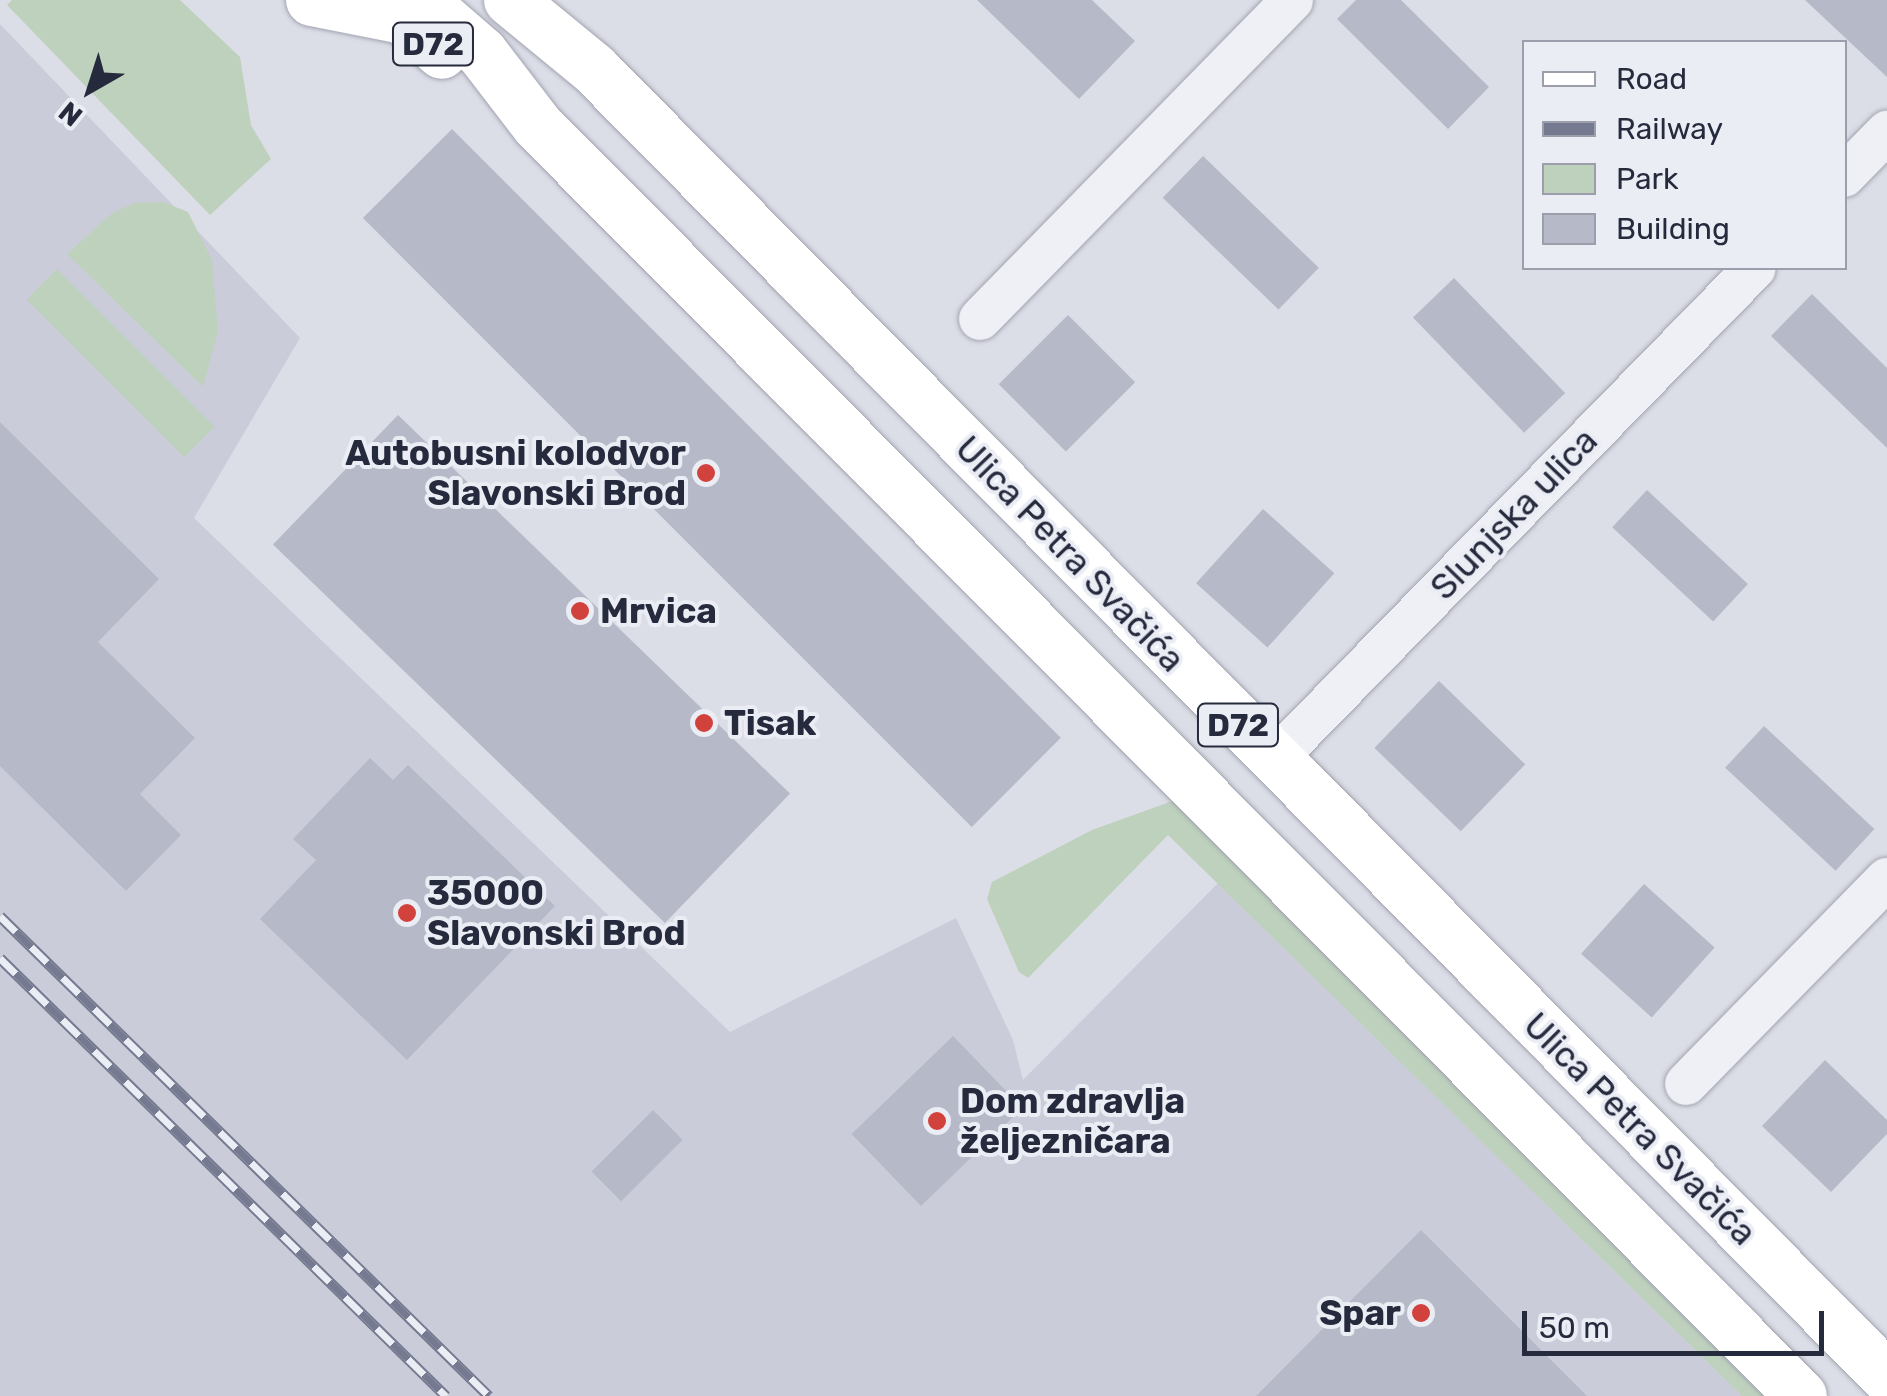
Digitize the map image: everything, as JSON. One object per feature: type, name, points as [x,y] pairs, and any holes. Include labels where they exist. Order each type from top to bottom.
[{"type":"main road","name":"D72","points":[[312,0],[402,18],[472,80],[538,126]]},
{"type":"main road","name":"D72","points":[[422,0],[482,53],[538,126],[1801,1396]]},
{"type":"main road","name":"D72","points":[[510,0],[594,69]]},
{"type":"main road","name":"D72","points":[[547,0],[594,69]]},
{"type":"main road","name":"Ulica Petra Svačića","points":[[594,69],[1273,761],[1887,1377]]},
{"type":"street","points":[[980,319],[1292,0]]},
{"type":"street","points":[[1847,173],[1887,132]]},
{"type":"street","name":"Slunjska ulica","points":[[1273,761],[1753,270]]},
{"type":"street","points":[[1686,1084],[1887,878]]},
{"type":"shaded area","points":[[0,24],[300,338],[194,518],[730,1032],[956,918],[1013,1040],[1023,1080],[1218,883],[1742,1396],[0,1396]]},
{"type":"green space","points":[[12,0],[180,0],[240,57],[251,125],[271,159],[210,215],[7,5]]},
{"type":"green space","points":[[163,202],[188,212],[212,260],[218,332],[203,387],[67,254],[111,214],[134,203]]},
{"type":"green space","points":[[57,269],[215,427],[184,457],[27,299]]},
{"type":"green space","points":[[1178,799],[1766,1396],[1742,1396],[1168,835],[1028,978],[1019,972],[987,899],[992,882],[1092,830]]},
{"type":"building","points":[[977,0],[1092,0],[1135,41],[1079,99]]},
{"type":"building","points":[[1356,0],[1401,0],[1489,87],[1448,129],[1337,19]]},
{"type":"building","points":[[1805,0],[1887,0],[1887,77]]},
{"type":"building","name":"Autobusni kolodvor Slavonski Brod","points":[[452,129],[1061,738],[972,827],[363,218]]},
{"type":"building","points":[[1203,156],[1319,268],[1279,310],[1163,198]]},
{"type":"building","points":[[1454,278],[1565,393],[1524,433],[1413,318]]},
{"type":"building","points":[[1812,294],[1887,368],[1887,448],[1771,336]]},
{"type":"building","points":[[1068,315],[1135,382],[1066,451],[999,384]]},
{"type":"building","points":[[398,415],[790,794],[665,923],[273,544]]},
{"type":"building","points":[[0,422],[159,579],[98,642],[195,738],[140,794],[181,835],[126,891],[0,766]]},
{"type":"building","points":[[1647,490],[1748,584],[1713,621],[1612,527]]},
{"type":"building","points":[[1263,509],[1334,573],[1267,648],[1196,583]]},
{"type":"building","points":[[1439,681],[1525,764],[1461,831],[1374,748]]},
{"type":"building","points":[[1764,726],[1874,829],[1836,871],[1725,768]]},
{"type":"building","name":"35000 Slavonski Brod","points":[[370,758],[393,780],[408,765],[555,906],[407,1060],[260,919],[316,860],[293,839]]},
{"type":"building","points":[[1644,884],[1715,948],[1652,1017],[1581,954]]},
{"type":"building","name":"Dom zdravlja željezničara","points":[[953,1036],[1022,1108],[921,1206],[852,1134]]},
{"type":"building","points":[[1825,1060],[1887,1120],[1887,1134],[1831,1192],[1762,1126]]},
{"type":"building","points":[[653,1110],[683,1140],[621,1201],[591,1172]]},
{"type":"building","name":"Spar","points":[[1421,1230],[1587,1396],[1256,1396]]},
{"type":"railway","points":[[0,916],[489,1396]]},
{"type":"railway","points":[[0,958],[446,1396]]},
{"type":"place","name":"Autobusni kolodvor Slavonski Brod","points":[[706,473]]},
{"type":"place","name":"Mrvica","points":[[580,611]]},
{"type":"place","name":"Tisak","points":[[704,723]]},
{"type":"place","name":"35000 Slavonski Brod","points":[[407,913]]},
{"type":"place","name":"Dom zdravlja željezničara","points":[[937,1121]]},
{"type":"place","name":"Spar","points":[[1421,1313]]}]
